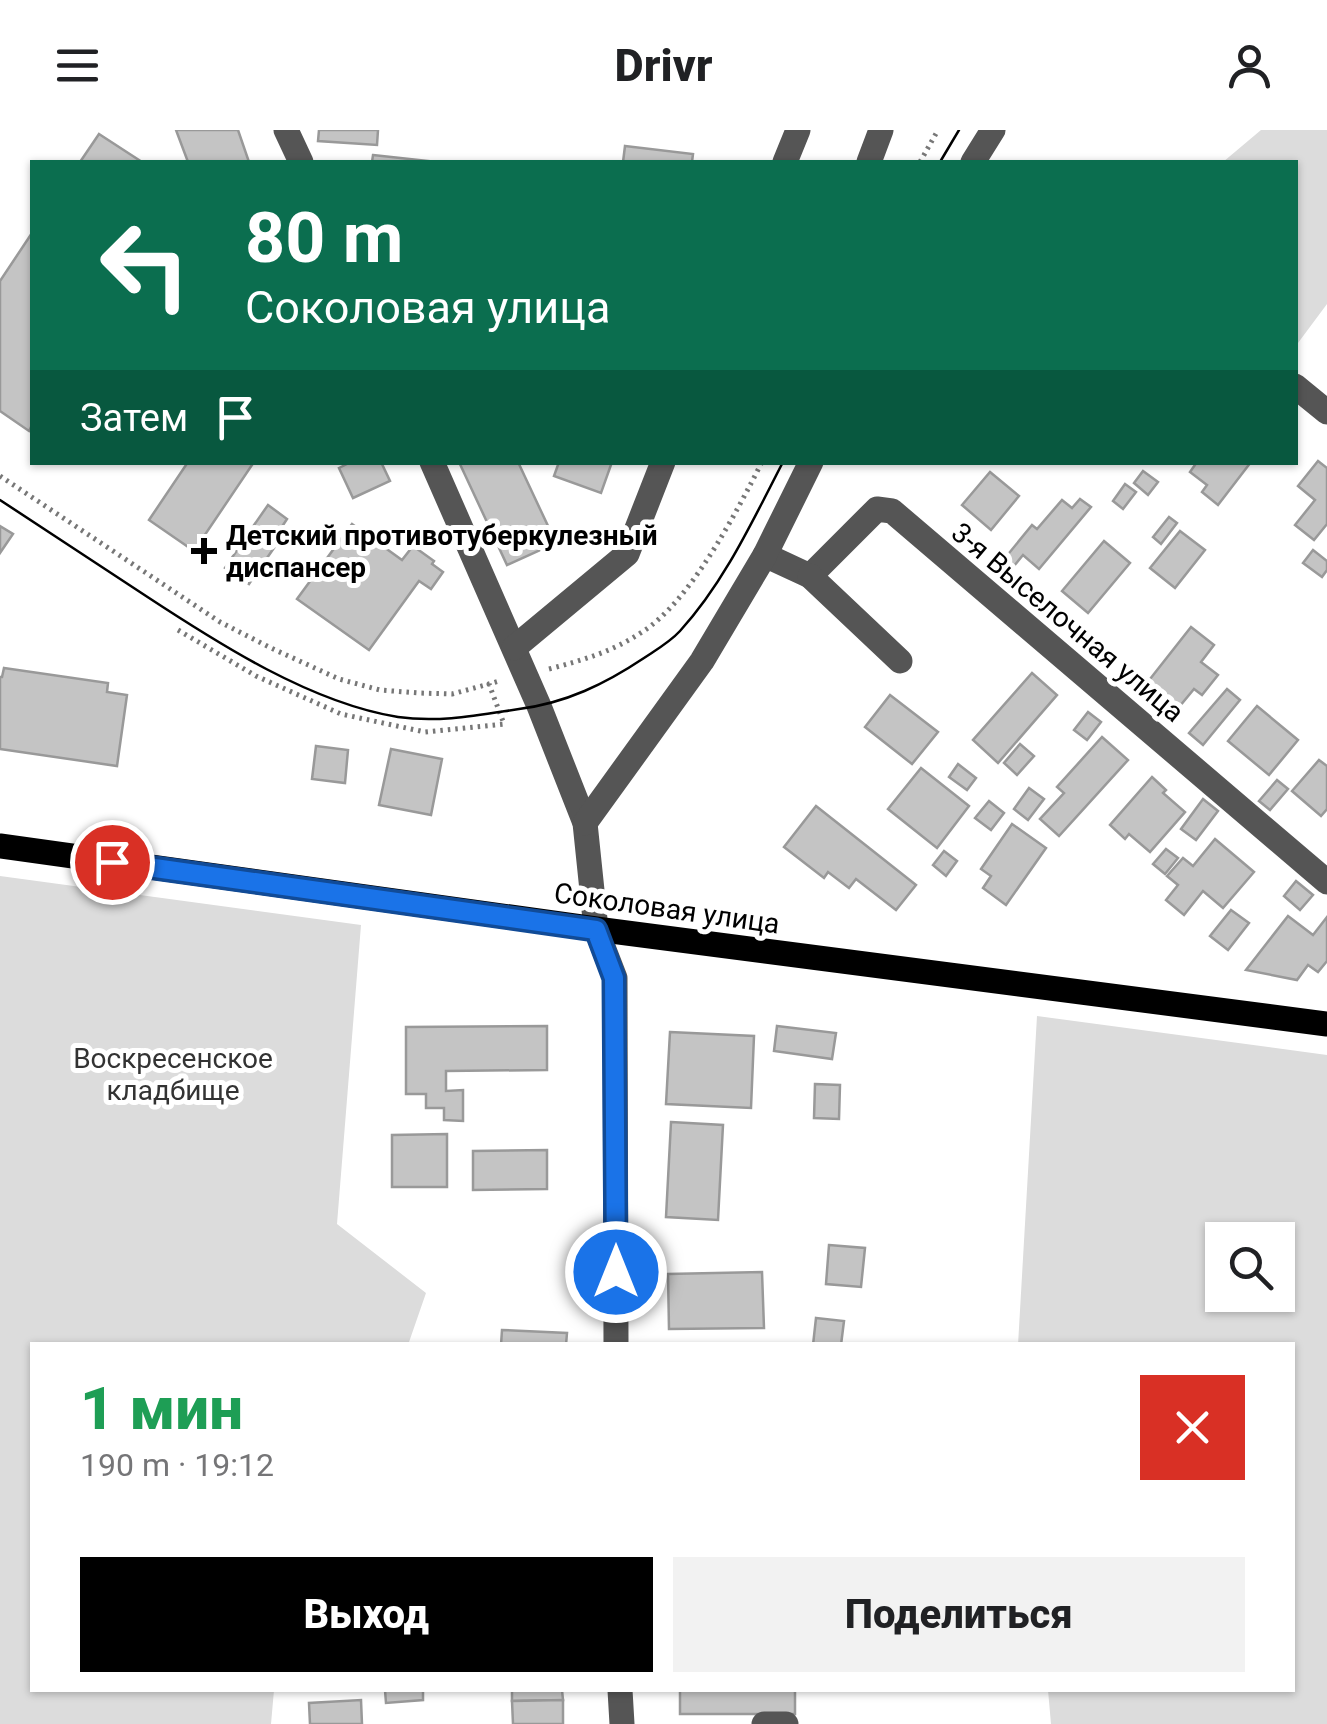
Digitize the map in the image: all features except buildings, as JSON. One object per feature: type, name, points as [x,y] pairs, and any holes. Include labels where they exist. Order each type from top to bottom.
[{"type":"main road","name":"Соколовая улица","points":[[0,846],[596,930],[1327,1024]]},
{"type":"street","points":[[286,130],[299,160]]},
{"type":"street","points":[[786,160],[798,130]]},
{"type":"street","points":[[870,160],[882,130]]},
{"type":"street","points":[[974,160],[993,130]]},
{"type":"street","points":[[1298,388],[1327,412]]},
{"type":"street","points":[[433,465],[586,823],[596,930],[614,978],[616,1342]]},
{"type":"street","points":[[514,648],[627,554],[661,465]]},
{"type":"street","points":[[586,823],[702,661],[765,555],[810,465]]},
{"type":"street","name":"3-я Выселочная улица","points":[[810,576],[877,509],[892,511],[1327,882]]},
{"type":"street","points":[[765,555],[810,576],[900,661]]},
{"type":"street","points":[[620,1692],[622,1724]]},
{"type":"street","points":[[764,1724],[786,1724]]},
{"type":"path","points":[[921,160],[938,130]]},
{"type":"path","points":[[0,476],[220,622],[339,679],[380,690],[419,693],[452,694],[489,684]]},
{"type":"green space","points":[[1261,130],[1327,130],[1327,304],[1298,343],[1298,160],[1225,160]]},
{"type":"green space","name":"Воскресенское кладбище","points":[[0,876],[361,925],[337,1224],[426,1293],[409,1342],[30,1342],[30,1692],[274,1692],[271,1724],[0,1724]]},
{"type":"green space","points":[[1037,1016],[1327,1055],[1327,1724],[1051,1724],[1048,1692],[1295,1692],[1295,1342],[1018,1342]]},
{"type":"tram line","points":[[941,160],[959,130]]},
{"type":"tram line","points":[[0,500],[235,652],[299,685],[365,710],[413,719],[444,719],[536,706],[569,697],[615,676],[667,642],[696,612],[724,572],[781,465]]},
{"type":"place","name":"Детский противотуберкулезный диспансер","points":[[204,551]]},
{"type":"route","points":[[112,862],[596,930],[614,978],[616,1272]]}]
